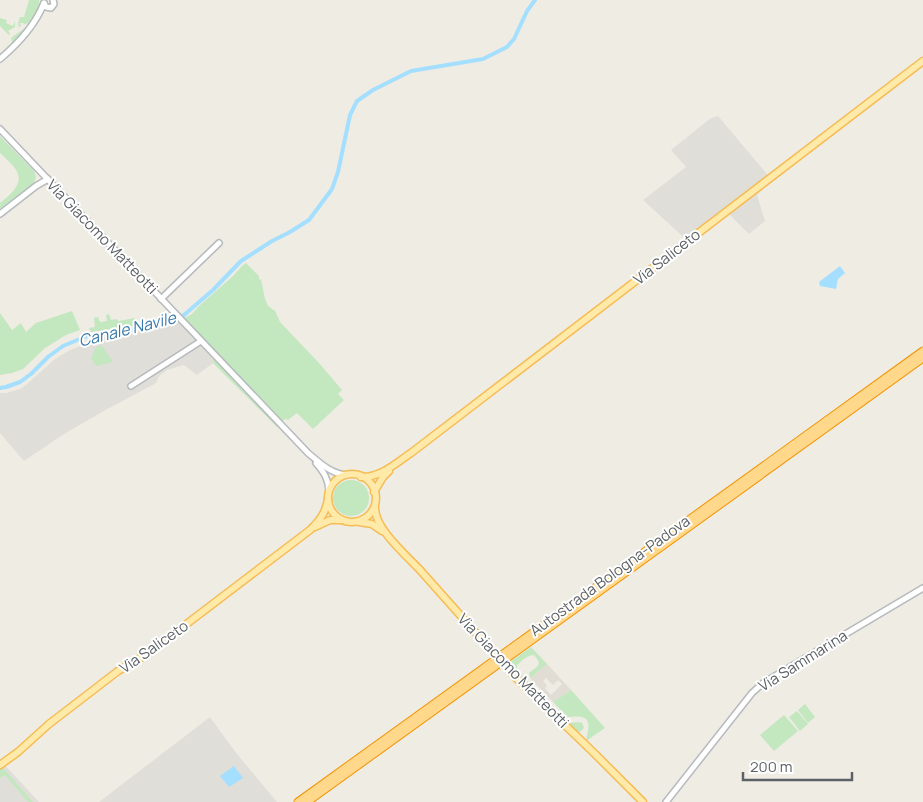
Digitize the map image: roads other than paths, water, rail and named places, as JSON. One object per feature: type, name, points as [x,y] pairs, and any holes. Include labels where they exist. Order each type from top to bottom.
[{"type":"highway","name":"Autostrada Bologna-Padova","points":[[298,802],[923,351]]},
{"type":"highway","name":"Autostrada Bologna-Padova","points":[[307,802],[923,358]]},
{"type":"main road","name":"Via Saliceto","points":[[374,492],[383,477],[411,453],[923,61]]},
{"type":"main road","name":"Via Saliceto","points":[[346,475],[369,477],[378,474],[411,453]]},
{"type":"main road","points":[[329,490],[334,482],[346,475]]},
{"type":"main road","points":[[356,521],[368,515],[375,504],[372,486],[361,476]]},
{"type":"main road","name":"Via Saliceto","points":[[0,765],[18,752],[49,724],[118,671],[147,654],[310,530],[323,516],[327,506],[329,490]]},
{"type":"main road","points":[[328,500],[332,511],[342,520]]},
{"type":"main road","name":"Via Giacomo Matteotti","points":[[375,504],[374,513],[388,536],[517,679],[596,754],[642,802]]},
{"type":"main road","name":"Via Saliceto","points":[[310,530],[330,520],[356,521]]},
{"type":"main road","name":"Via Giacomo Matteotti","points":[[356,521],[372,524],[388,536]]},
{"type":"street","points":[[0,58],[21,40],[36,21],[51,8],[54,4],[53,0]]},
{"type":"street","points":[[44,1],[46,7],[51,8]]},
{"type":"street","points":[[36,21],[44,1]]},
{"type":"street","name":"Via Giacomo Matteotti","points":[[0,129],[308,453],[326,475],[329,490]]},
{"type":"street","points":[[36,186],[43,174]]},
{"type":"street","points":[[0,214],[48,179]]},
{"type":"street","points":[[161,298],[219,242]]},
{"type":"street","points":[[130,386],[201,341]]},
{"type":"street","name":"Via Giacomo Matteotti","points":[[308,453],[328,469],[335,473],[346,475]]},
{"type":"street","name":"Via Sammarina","points":[[666,802],[752,693],[763,683],[923,588]]},
{"type":"water","points":[[840,266],[845,273],[838,279],[836,289],[820,286],[819,282]]},
{"type":"water","points":[[234,766],[243,778],[229,787],[220,776]]},
{"type":"waterway","name":"Canale Navile","points":[[0,388],[20,382],[63,346],[87,336],[148,327],[176,320],[184,315],[213,290],[241,261],[309,220],[332,189],[338,172],[350,115],[357,101],[373,90],[411,71],[483,59],[507,47],[514,39],[527,11],[535,0]]}]
